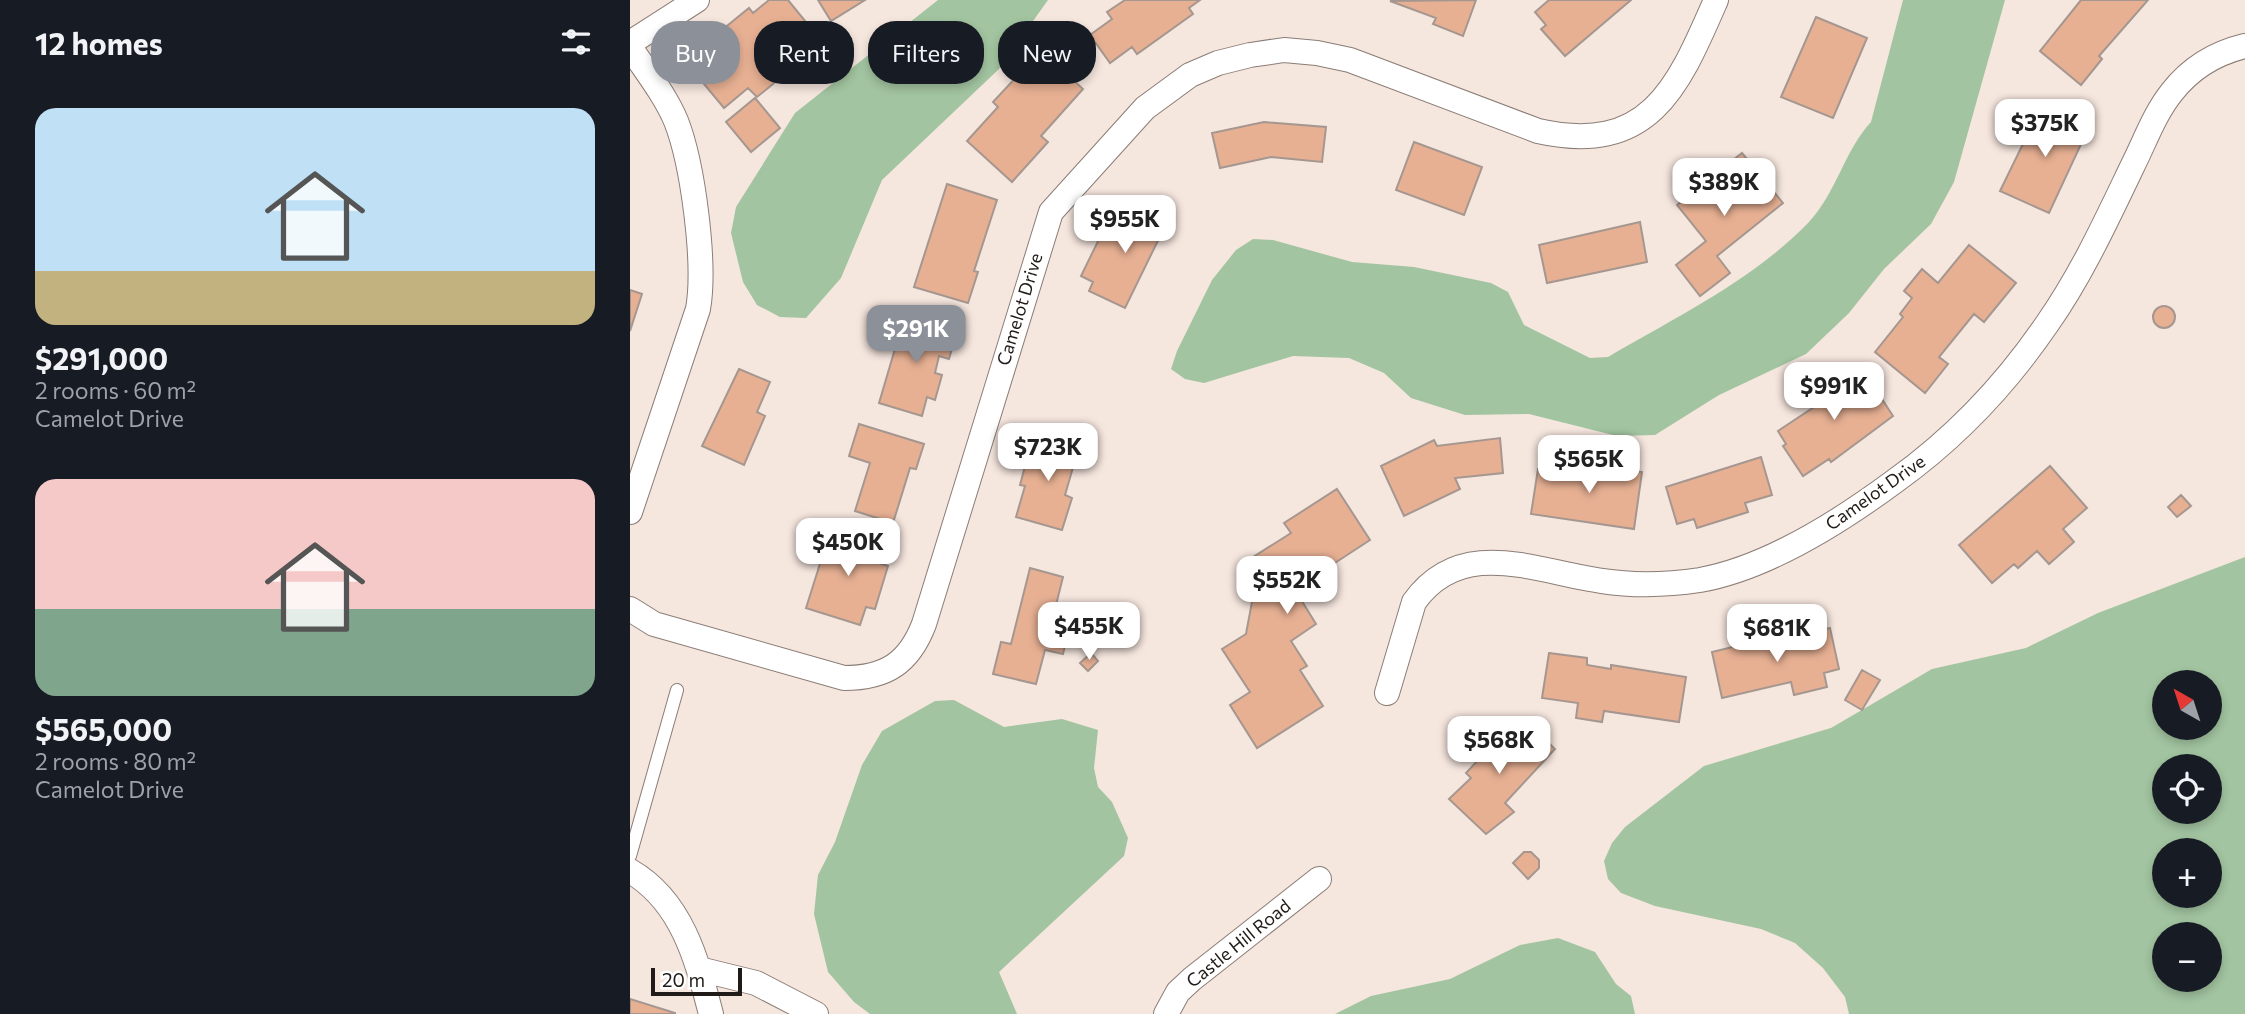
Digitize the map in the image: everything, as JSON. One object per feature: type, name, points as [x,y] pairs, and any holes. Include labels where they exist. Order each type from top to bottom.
[{"type":"street","points":[[630,512],[698,309],[703,284],[701,249],[683,144],[664,99],[630,45],[697,0]]},
{"type":"street","name":"Camelot Drive","points":[[630,609],[654,624],[844,678],[866,678],[886,673],[903,661],[917,643],[924,624],[1051,212],[1145,108],[1191,75],[1250,55],[1284,50],[1317,52],[1350,60],[1538,131],[1565,137],[1592,136],[1622,128],[1649,114],[1672,92],[1716,0]]},
{"type":"street","name":"Camelot Drive","points":[[1387,693],[1415,602],[1423,589],[1446,571],[1476,562],[1640,585],[1705,579],[1753,562],[1816,532],[1903,476],[1970,418],[2017,366],[2049,322],[2087,259],[2172,92],[2208,60],[2245,47]]},
{"type":"street","points":[[630,872],[656,890],[671,908],[699,969],[710,1014]]},
{"type":"street","name":"Castle Hill Road","points":[[1166,1014],[1178,992],[1192,979],[1319,879]]},
{"type":"street","points":[[699,969],[756,983],[816,1014]]},
{"type":"lane","points":[[630,856],[677,690]]},
{"type":"green space","points":[[938,0],[1048,0],[1033,21],[998,21],[998,70],[984,83],[984,21],[911,21]]},
{"type":"green space","points":[[1903,0],[2005,0],[1954,182],[1931,224],[1884,269],[1849,313],[1806,354],[1719,395],[1655,435],[1617,436],[1529,414],[1465,415],[1411,398],[1384,373],[1349,358],[1293,356],[1204,383],[1185,379],[1171,369],[1212,280],[1236,250],[1253,239],[1273,240],[1352,262],[1414,267],[1491,283],[1508,292],[1524,325],[1590,358],[1608,357],[1688,312],[1764,262],[1819,210],[1854,146],[1871,122]]},
{"type":"green space","points":[[868,55],[868,84],[983,84],[882,180],[841,278],[806,318],[780,317],[757,305],[743,282],[731,233],[736,207],[795,113],[832,84],[854,84],[854,66]]},
{"type":"green space","points":[[2245,557],[2245,1014],[1849,1014],[1845,997],[1823,968],[1795,943],[1761,929],[1655,906],[1621,893],[1608,879],[1604,861],[1612,843],[1625,827],[1704,766],[1831,728],[1932,669],[2026,648],[2098,613]]},
{"type":"green space","points":[[954,700],[1004,727],[1062,719],[1098,730],[1094,768],[1098,787],[1112,802],[1128,838],[1124,856],[999,972],[1017,1014],[870,1014],[854,1002],[828,972],[814,914],[818,875],[835,842],[862,765],[882,731],[935,701]]},
{"type":"green space","points":[[1558,938],[1595,952],[1616,984],[1631,996],[1635,1014],[1335,1014],[1371,996],[1450,979],[1520,945]]},
{"type":"building","points":[[769,0],[788,0],[805,21],[754,21],[754,84],[773,84],[757,97],[748,88],[724,108],[704,84],[740,84],[740,21],[733,21],[749,8],[753,13]]},
{"type":"building","points":[[818,0],[865,0],[831,21]]},
{"type":"building","points":[[1125,0],[1200,0],[1189,8],[1193,14],[1137,54],[1132,47],[1110,63],[1096,43],[1096,31],[1112,19],[1107,12]]},
{"type":"building","points":[[1476,0],[1463,36],[1433,24],[1436,18],[1390,1]]},
{"type":"building","points":[[1549,0],[1631,0],[1565,56],[1541,29],[1546,25],[1535,12]]},
{"type":"building","points":[[2081,0],[2148,0],[2099,56],[2102,59],[2081,85],[2040,51]]},
{"type":"building","points":[[1816,17],[1867,38],[1833,118],[1781,97]]},
{"type":"building","points":[[1010,84],[1078,84],[1083,89],[1041,136],[1048,142],[1012,182],[967,141],[998,107],[993,102]]},
{"type":"building","points":[[755,98],[780,128],[751,152],[726,122]]},
{"type":"building","points":[[2042,105],[2089,127],[2049,213],[2000,191]]},
{"type":"building","points":[[1264,122],[1326,127],[1322,162],[1271,157],[1220,168],[1212,133]]},
{"type":"building","points":[[1414,142],[1482,167],[1464,215],[1396,190]]},
{"type":"building","points":[[1742,153],[1783,203],[1717,256],[1730,273],[1700,296],[1676,265],[1706,241],[1677,205]]},
{"type":"building","points":[[947,184],[997,200],[974,271],[978,272],[968,303],[914,287]]},
{"type":"building","points":[[1138,200],[1170,216],[1125,308],[1089,291],[1093,282],[1081,276],[1104,229],[1116,234],[1120,225],[1125,228]]},
{"type":"building","points":[[1640,222],[1647,262],[1547,283],[1539,245]]},
{"type":"building","points":[[1969,245],[2016,283],[1984,322],[1974,314],[1939,357],[1948,364],[1925,393],[1875,352],[1903,317],[1900,314],[1912,298],[1904,291],[1922,269],[1938,283]]},
{"type":"building","points":[[630,290],[642,294],[630,331]]},
{"type":"building","points":[[2164,306],[2172,309],[2175,317],[2172,325],[2164,328],[2156,325],[2153,317],[2156,309]]},
{"type":"building","points":[[905,315],[957,331],[949,359],[939,356],[935,373],[942,375],[935,400],[927,397],[922,416],[879,403]]},
{"type":"building","points":[[739,369],[770,382],[757,412],[765,416],[744,465],[702,446]]},
{"type":"building","points":[[1865,373],[1893,416],[1831,462],[1829,459],[1803,476],[1783,446],[1786,444],[1778,431],[1814,407],[1804,393],[1824,379],[1832,391]]},
{"type":"building","points":[[859,424],[924,444],[916,469],[910,468],[893,523],[855,511],[870,463],[849,456]]},
{"type":"building","points":[[1040,435],[1079,447],[1065,495],[1072,498],[1062,530],[1016,517],[1025,486],[1020,485],[1028,455],[1034,457]]},
{"type":"building","points":[[1500,438],[1503,473],[1455,478],[1460,489],[1404,516],[1381,466],[1434,440],[1437,446]]},
{"type":"building","points":[[1761,457],[1772,495],[1745,503],[1748,512],[1697,528],[1694,519],[1677,524],[1666,487]]},
{"type":"building","points":[[1594,465],[1642,472],[1634,529],[1531,514],[1538,469],[1567,473],[1568,466],[1594,469]]},
{"type":"building","points":[[2050,466],[2087,508],[2063,529],[2074,542],[2049,564],[2037,551],[2018,568],[2014,564],[1992,583],[1959,545]]},
{"type":"building","points":[[1337,489],[1370,540],[1318,574],[1323,583],[1300,598],[1316,624],[1291,641],[1307,666],[1300,670],[1323,706],[1257,748],[1230,705],[1250,692],[1222,649],[1246,634],[1254,591],[1239,566],[1291,533],[1284,523]]},
{"type":"building","points":[[2181,495],[2191,506],[2177,517],[2168,507]]},
{"type":"building","points":[[831,529],[885,545],[879,563],[888,566],[875,609],[866,607],[860,625],[806,608]]},
{"type":"building","points":[[1030,568],[1063,577],[1055,609],[1073,613],[1063,654],[1045,650],[1036,684],[993,674],[1001,642],[1011,644]]},
{"type":"building","points":[[1830,628],[1839,669],[1824,673],[1827,687],[1794,695],[1791,682],[1722,698],[1712,652],[1782,635],[1783,639]]},
{"type":"building","points":[[1091,653],[1098,661],[1088,671],[1080,663]]},
{"type":"building","points":[[1549,653],[1587,658],[1587,665],[1611,669],[1611,665],[1686,677],[1679,722],[1604,711],[1602,722],[1576,718],[1578,703],[1542,698]]},
{"type":"building","points":[[1862,670],[1880,680],[1862,710],[1845,700]]},
{"type":"building","points":[[1512,726],[1531,745],[1540,735],[1555,749],[1505,803],[1514,812],[1486,834],[1449,799],[1471,778],[1466,773],[1480,758],[1471,750],[1490,731],[1498,740]]},
{"type":"building","points":[[1524,852],[1531,852],[1539,860],[1539,868],[1528,879],[1513,863]]},
{"type":"building","points":[[630,999],[675,1013],[675,1014],[630,1014]]}]
